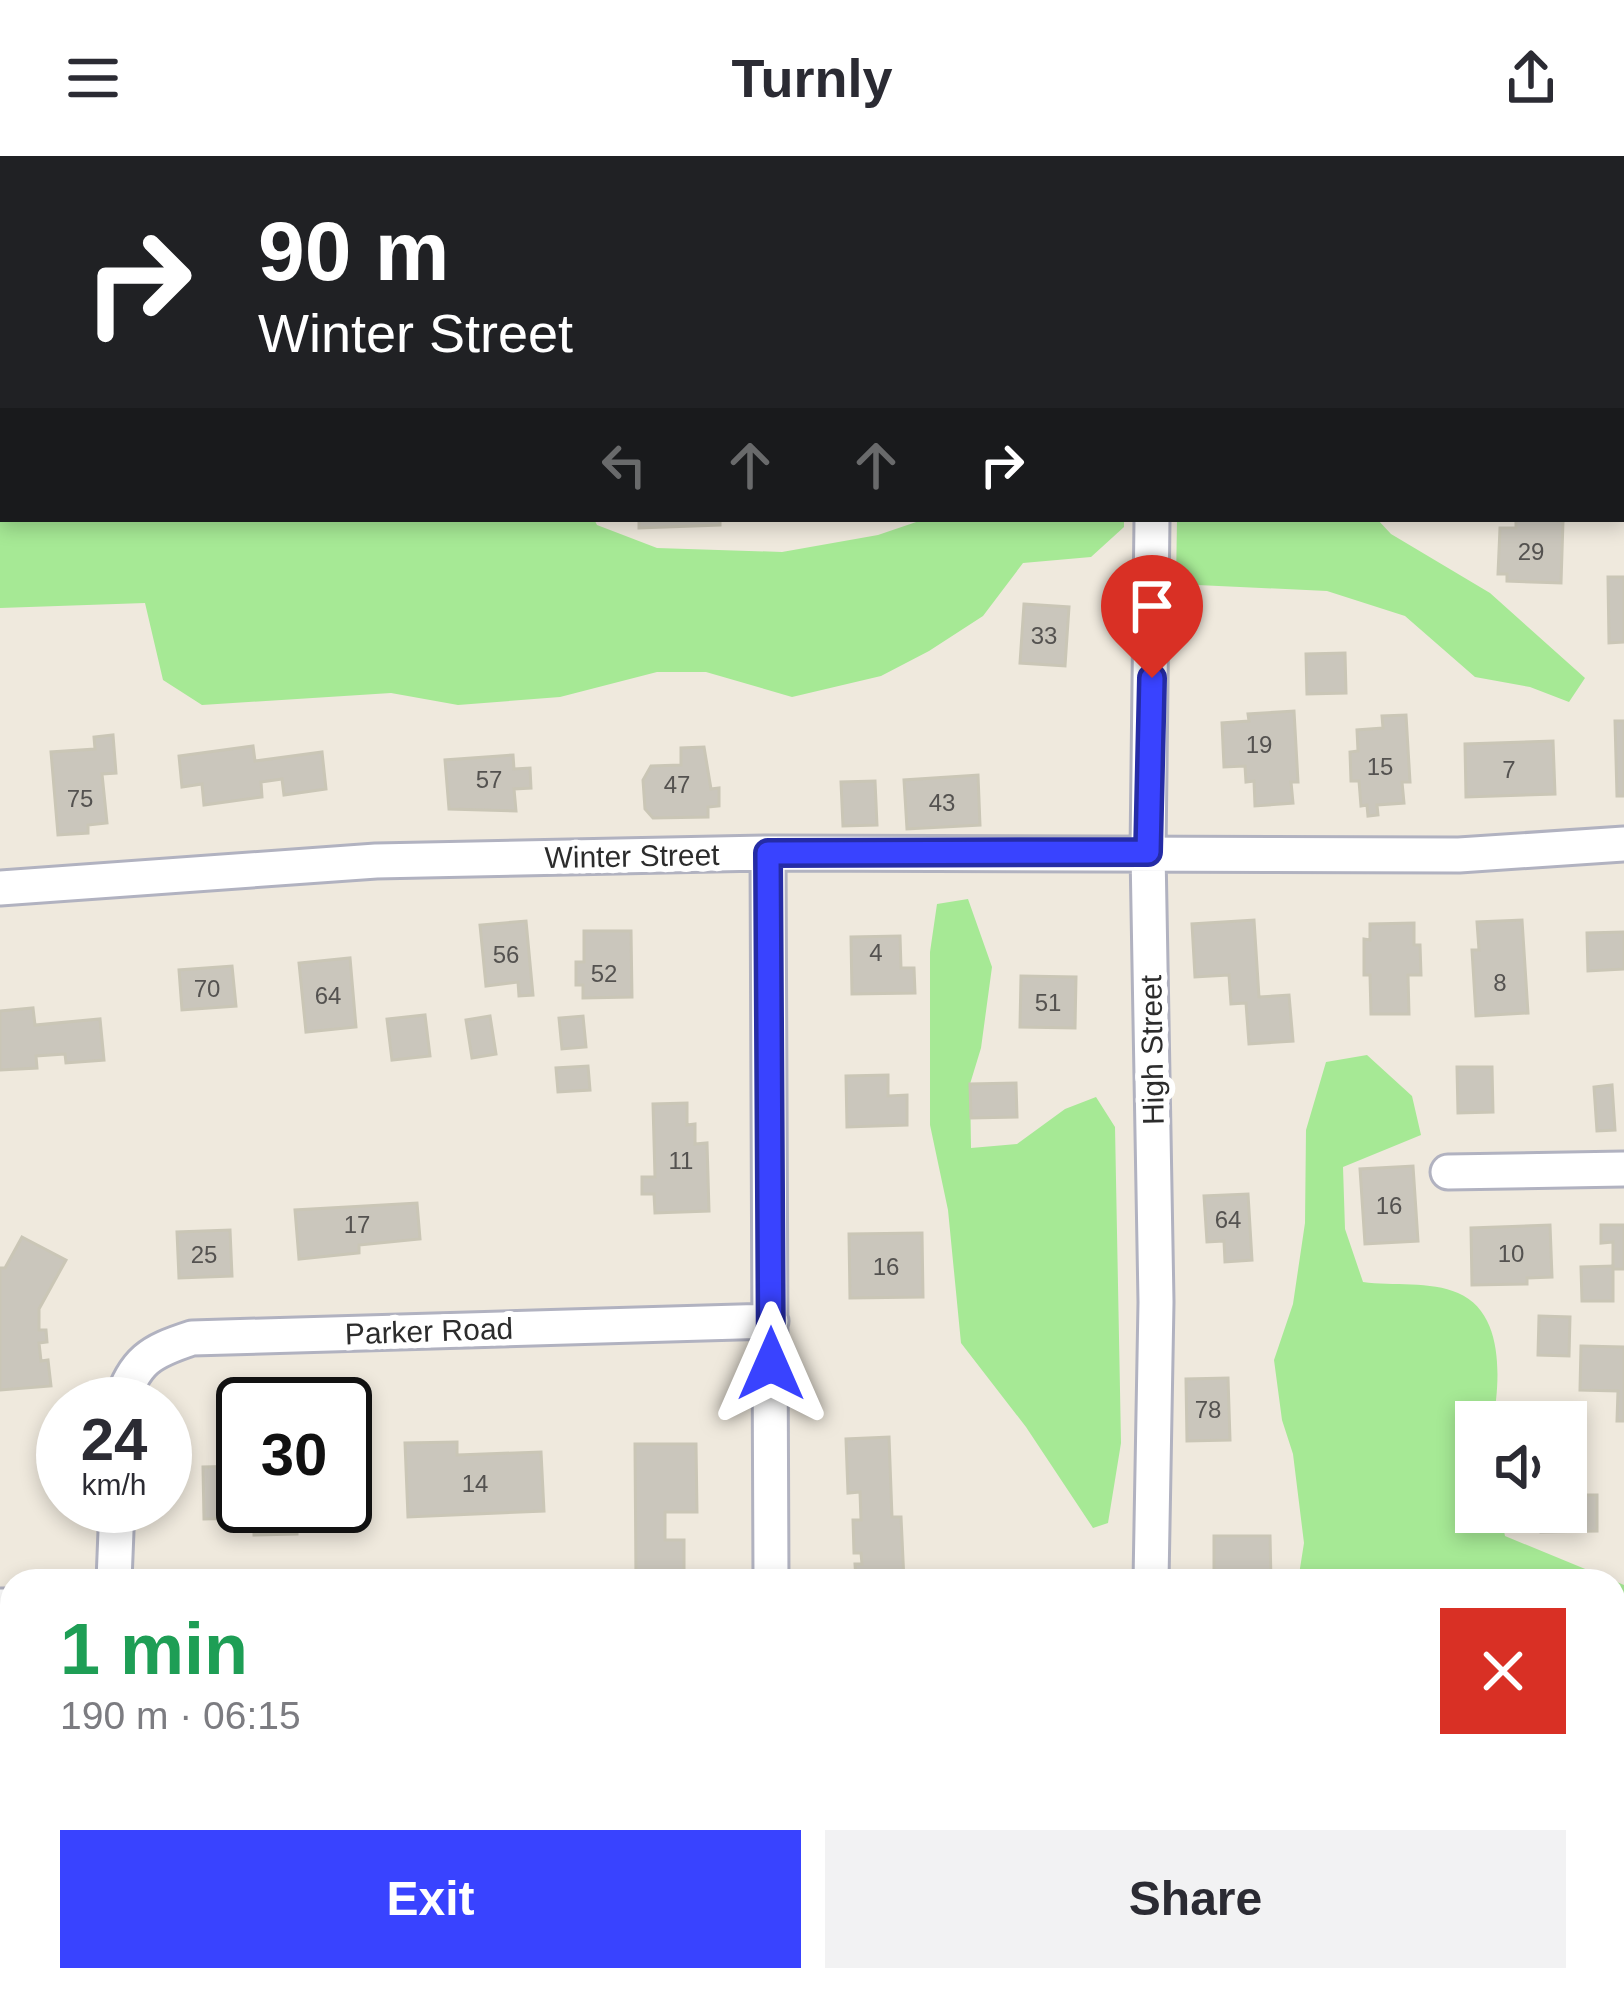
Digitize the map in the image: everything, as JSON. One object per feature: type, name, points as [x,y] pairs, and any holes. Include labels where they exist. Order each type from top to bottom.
[{"type":"street","name":"High Street","points":[[1151,1569],[1156,1301],[1148,852],[1152,522]]},
{"type":"street","name":"Winter Street","points":[[0,887],[376,861],[768,853],[1460,855],[1624,844]]},
{"type":"street","points":[[768,853],[771,1569]]},
{"type":"street","points":[[1448,1172],[1624,1169]]},
{"type":"street","name":"Parker Road","points":[[130,1377],[153,1351],[192,1338],[771,1321]]},
{"type":"street","points":[[114,1569],[116,1533]]},
{"type":"green space","points":[[0,522],[596,522],[657,548],[782,552],[878,535],[916,522],[1124,522],[1091,557],[1023,563],[983,616],[929,651],[881,676],[792,697],[706,672],[657,672],[560,697],[458,705],[391,693],[202,705],[163,680],[145,603],[0,608]]},
{"type":"green space","points":[[1177,522],[1380,522],[1391,534],[1490,593],[1585,678],[1569,702],[1530,687],[1475,677],[1405,616],[1327,591],[1176,584]]},
{"type":"green space","points":[[968,899],[992,967],[981,1048],[970,1084],[971,1148],[1017,1144],[1065,1109],[1096,1097],[1115,1127],[1121,1443],[1108,1523],[1093,1528],[1026,1427],[961,1343],[948,1210],[930,1125],[930,952],[937,904]]},
{"type":"green space","points":[[1367,1055],[1412,1096],[1421,1135],[1343,1167],[1345,1229],[1363,1282],[1424,1285],[1458,1293],[1473,1303],[1492,1332],[1495,1401],[1455,1401],[1455,1533],[1504,1533],[1585,1569],[1300,1569],[1304,1543],[1293,1454],[1282,1420],[1274,1360],[1293,1304],[1305,1223],[1306,1130],[1326,1062]]},
{"type":"building","points":[[639,522],[720,522],[720,525],[639,528]]},
{"type":"building","points":[[1516,522],[1563,522],[1561,583],[1507,581],[1507,574],[1498,574],[1500,528],[1516,528]]},
{"type":"building","points":[[1608,577],[1624,577],[1624,642],[1609,643]]},
{"type":"building","points":[[1024,604],[1069,607],[1065,666],[1020,663]]},
{"type":"building","points":[[1345,653],[1346,693],[1307,694],[1306,654]]},
{"type":"building","points":[[1294,711],[1298,782],[1291,782],[1293,803],[1255,806],[1254,781],[1246,782],[1245,766],[1224,767],[1222,723],[1249,721],[1248,714]]},
{"type":"building","points":[[1406,715],[1410,782],[1402,782],[1404,803],[1377,805],[1378,815],[1368,816],[1367,805],[1361,806],[1359,781],[1351,781],[1350,752],[1358,751],[1357,730],[1383,728],[1382,716]]},
{"type":"building","points":[[1615,721],[1624,721],[1624,796],[1617,796]]},
{"type":"building","points":[[113,735],[116,773],[102,774],[107,823],[88,825],[88,833],[58,835],[51,752],[95,749],[94,737]]},
{"type":"building","points":[[1553,741],[1555,794],[1466,797],[1465,744]]},
{"type":"building","points":[[253,746],[255,761],[322,752],[326,789],[284,795],[282,779],[261,782],[262,797],[204,805],[202,784],[182,787],[179,756]]},
{"type":"building","points":[[704,747],[711,789],[719,788],[719,806],[708,807],[708,817],[653,818],[645,809],[643,780],[651,766],[681,765],[681,748]]},
{"type":"building","points":[[513,755],[514,769],[530,768],[531,788],[514,789],[516,811],[449,809],[445,760]]},
{"type":"building","points":[[978,775],[980,825],[907,829],[904,780]]},
{"type":"building","points":[[875,781],[877,825],[843,826],[841,782]]},
{"type":"building","points":[[1254,920],[1259,997],[1289,995],[1293,1041],[1249,1044],[1246,1003],[1231,1004],[1229,975],[1195,977],[1192,924]]},
{"type":"building","points":[[1522,920],[1528,1013],[1476,1016],[1472,950],[1479,950],[1477,922]]},
{"type":"building","points":[[526,921],[533,995],[519,996],[518,982],[486,986],[480,925]]},
{"type":"building","points":[[1414,923],[1421,975],[1408,975],[1409,1014],[1371,1014],[1370,975],[1364,975],[1364,939],[1370,940],[1370,924]]},
{"type":"building","points":[[584,931],[631,931],[632,997],[583,998],[583,985],[576,985],[576,962],[584,962]]},
{"type":"building","points":[[1624,932],[1624,969],[1588,971],[1587,933]]},
{"type":"building","points":[[900,936],[901,968],[914,968],[915,993],[852,994],[851,937]]},
{"type":"building","points":[[350,958],[356,1027],[306,1032],[299,963]]},
{"type":"building","points":[[232,966],[236,1006],[182,1010],[179,970]]},
{"type":"building","points":[[1021,976],[1076,977],[1075,1028],[1020,1027]]},
{"type":"building","points":[[33,1008],[35,1025],[100,1019],[104,1060],[66,1063],[65,1054],[36,1056],[37,1068],[0,1070],[0,1011]]},
{"type":"building","points":[[425,1015],[430,1056],[392,1060],[387,1019]]},
{"type":"building","points":[[490,1016],[496,1054],[472,1058],[466,1020]]},
{"type":"building","points":[[583,1016],[586,1047],[562,1049],[559,1018]]},
{"type":"building","points":[[588,1066],[590,1090],[558,1092],[556,1068]]},
{"type":"building","points":[[1457,1067],[1492,1067],[1493,1112],[1458,1113]]},
{"type":"building","points":[[888,1075],[888,1096],[907,1095],[907,1125],[847,1127],[846,1076]]},
{"type":"building","points":[[1016,1083],[1017,1117],[971,1118],[970,1084]]},
{"type":"building","points":[[1612,1085],[1615,1130],[1597,1131],[1594,1087]]},
{"type":"building","points":[[687,1103],[687,1125],[695,1124],[695,1144],[707,1143],[709,1211],[655,1213],[654,1194],[642,1194],[642,1177],[655,1177],[653,1104]]},
{"type":"building","points":[[1413,1166],[1418,1241],[1365,1244],[1360,1169]]},
{"type":"building","points":[[1248,1194],[1252,1260],[1225,1262],[1224,1241],[1207,1242],[1204,1196]]},
{"type":"building","points":[[417,1203],[420,1239],[359,1245],[359,1253],[299,1259],[295,1210]]},
{"type":"building","points":[[1550,1225],[1552,1277],[1527,1278],[1527,1284],[1472,1285],[1471,1228]]},
{"type":"building","points":[[1601,1225],[1624,1225],[1624,1269],[1613,1269],[1613,1242],[1601,1243]]},
{"type":"building","points":[[230,1230],[232,1276],[179,1278],[177,1232]]},
{"type":"building","points":[[922,1233],[923,1297],[850,1298],[849,1234]]},
{"type":"building","points":[[22,1237],[66,1260],[39,1309],[39,1330],[46,1330],[47,1342],[39,1343],[41,1361],[48,1360],[50,1377],[36,1377],[36,1387],[0,1390],[0,1268],[5,1268]]},
{"type":"building","points":[[1613,1266],[1613,1301],[1582,1301],[1581,1267]]},
{"type":"building","points":[[1539,1316],[1570,1317],[1569,1356],[1538,1355]]},
{"type":"building","points":[[1581,1346],[1624,1347],[1624,1421],[1617,1421],[1618,1391],[1580,1390]]},
{"type":"building","points":[[1228,1378],[1230,1440],[1187,1441],[1186,1379]]},
{"type":"building","points":[[889,1437],[892,1517],[901,1517],[903,1569],[855,1569],[855,1564],[862,1564],[861,1553],[854,1553],[853,1520],[861,1520],[860,1492],[848,1493],[846,1439]]},
{"type":"building","points":[[457,1442],[457,1455],[541,1452],[544,1511],[408,1517],[405,1443]]},
{"type":"building","points":[[635,1444],[696,1444],[697,1512],[665,1512],[665,1540],[684,1540],[684,1569],[636,1569]]},
{"type":"building","points":[[203,1467],[216,1467],[216,1519],[204,1519]]},
{"type":"building","points":[[1587,1495],[1597,1495],[1597,1531],[1587,1531]]},
{"type":"building","points":[[1214,1536],[1270,1536],[1271,1569],[1214,1569]]},
{"type":"route","points":[[771,1364],[768,853],[1148,852],[1152,678]]}]
